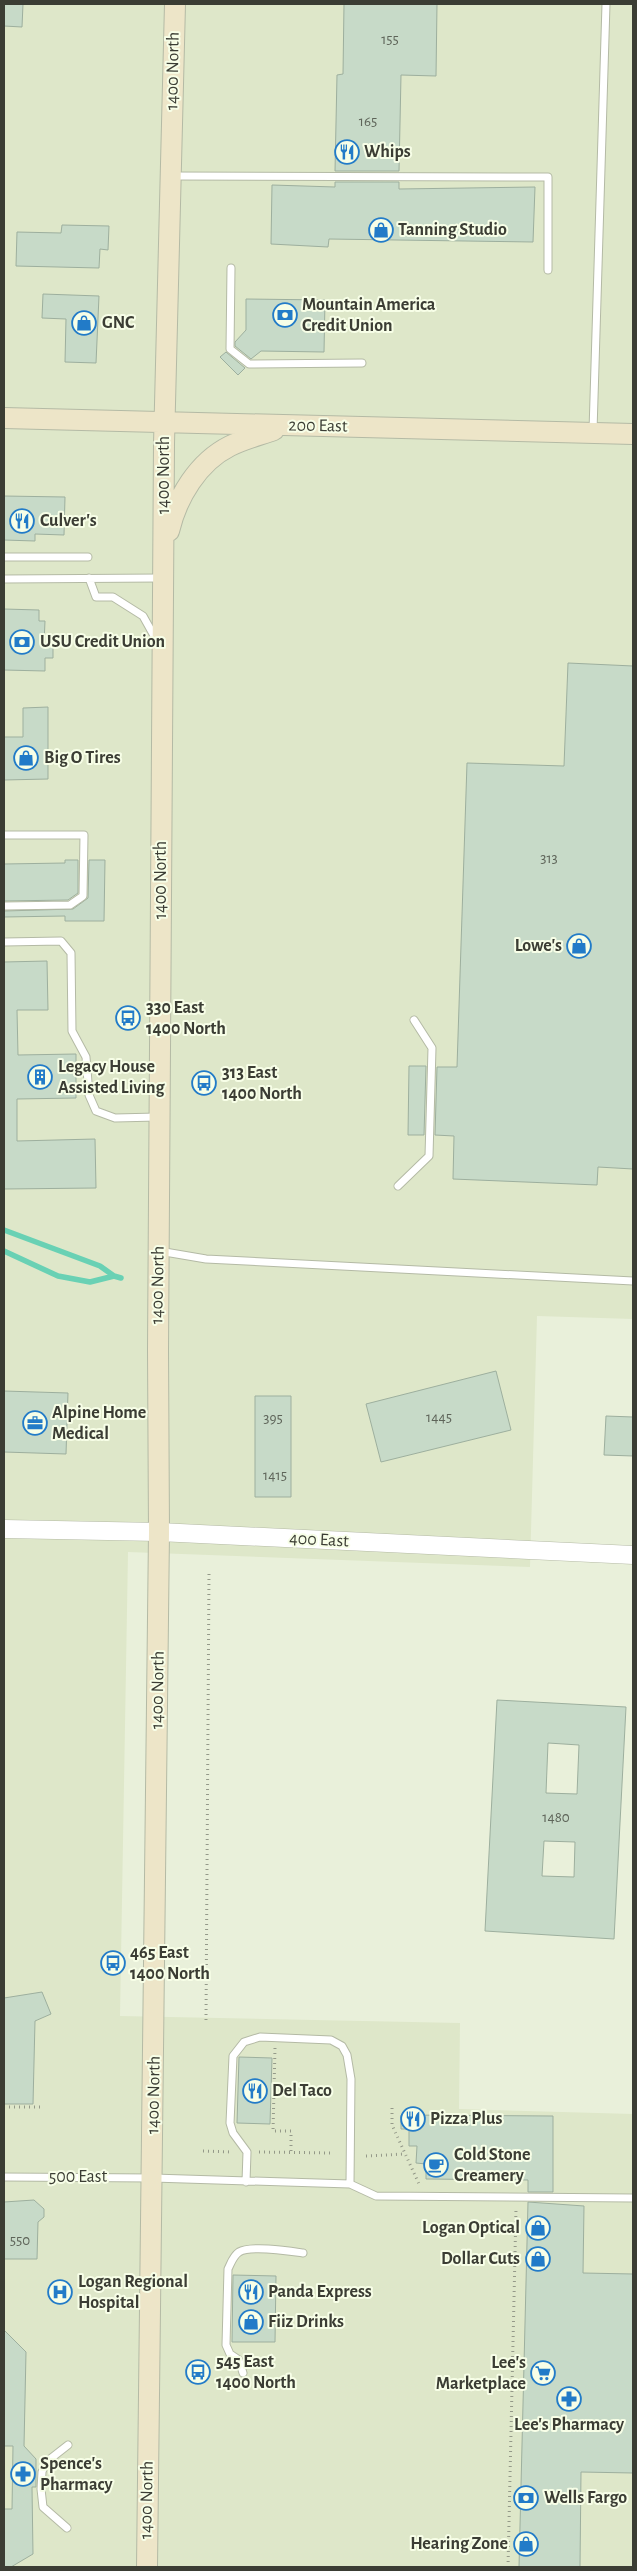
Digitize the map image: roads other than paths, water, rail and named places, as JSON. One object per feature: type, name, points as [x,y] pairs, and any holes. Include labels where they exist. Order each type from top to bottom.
[{"type":"main road","name":"1400 North","points":[[146,2567],[153,2178],[159,1532],[164,422],[175,4]]},
{"type":"main road","name":"200 East","points":[[4,418],[633,434]]},
{"type":"main road","points":[[163,555],[173,514],[198,470],[231,445],[286,426]]},
{"type":"street","name":"400 East","points":[[4,1529],[159,1532],[633,1555]]},
{"type":"lane","points":[[593,433],[606,4]]},
{"type":"lane","points":[[170,176],[548,176],[548,270]]},
{"type":"lane","points":[[231,268],[230,349],[249,364],[362,363]]},
{"type":"lane","points":[[4,557],[88,557]]},
{"type":"lane","points":[[88,578],[96,597],[113,597],[144,616],[163,653]]},
{"type":"lane","points":[[4,579],[163,578]]},
{"type":"lane","points":[[4,835],[84,835],[82,896],[70,905],[4,906]]},
{"type":"lane","points":[[4,942],[61,940],[71,953],[72,1031],[86,1057],[89,1095],[96,1111],[115,1118],[160,1117]]},
{"type":"lane","points":[[398,1186],[429,1156],[432,1048],[414,1020]]},
{"type":"lane","points":[[159,1251],[215,1260],[633,1281]]},
{"type":"lane","points":[[246,2182],[247,2152],[233,2133],[230,2123],[233,2056],[244,2042],[260,2036],[331,2040],[342,2046],[347,2055],[351,2079],[350,2184],[376,2196],[633,2198]]},
{"type":"lane","name":"500 East","points":[[4,2177],[153,2178],[350,2184]]},
{"type":"lane","points":[[242,2373],[239,2360],[230,2354],[226,2345],[228,2269],[232,2260],[239,2252],[248,2249],[303,2253]]},
{"type":"lane","points":[[67,2528],[43,2506],[40,2488],[45,2463],[68,2445]]},
{"type":"waterway","points":[[4,1230],[100,1266],[114,1276],[121,1278]]},
{"type":"waterway","points":[[4,1251],[58,1276],[90,1282],[114,1276]]},
{"type":"place","name":"Whips","points":[[347,152]]},
{"type":"place","name":"Tanning Studio","points":[[381,230]]},
{"type":"place","name":"Mountain America Credit Union","points":[[285,315]]},
{"type":"place","name":"GNC","points":[[84,323]]},
{"type":"place","name":"Culver's","points":[[22,521]]},
{"type":"place","name":"USU Credit Union","points":[[22,642]]},
{"type":"place","name":"Big O Tires","points":[[26,758]]},
{"type":"place","name":"Lowe's","points":[[579,946]]},
{"type":"place","name":"330 East 1400 North","points":[[128,1018]]},
{"type":"place","name":"Legacy House Assisted Living","points":[[40,1077]]},
{"type":"place","name":"313 East 1400 North","points":[[204,1083]]},
{"type":"place","name":"Alpine Home Medical","points":[[35,1423]]},
{"type":"place","name":"465 East 1400 North","points":[[113,1963]]},
{"type":"place","name":"Del Taco","points":[[255,2091]]},
{"type":"place","name":"Pizza Plus","points":[[413,2119]]},
{"type":"place","name":"Cold Stone Creamery","points":[[436,2165]]},
{"type":"place","name":"Logan Optical","points":[[538,2228]]},
{"type":"place","name":"Dollar Cuts","points":[[538,2259]]},
{"type":"place","name":"Logan Regional Hospital","points":[[60,2292]]},
{"type":"place","name":"Panda Express","points":[[251,2292]]},
{"type":"place","name":"Fiiz Drinks","points":[[251,2322]]},
{"type":"place","name":"545 East 1400 North","points":[[198,2372]]},
{"type":"place","name":"Lee's Marketplace","points":[[543,2373]]},
{"type":"place","name":"Lee's Pharmacy","points":[[569,2399]]},
{"type":"place","name":"Spence's Pharmacy","points":[[23,2474]]},
{"type":"place","name":"Wells Fargo","points":[[526,2498]]},
{"type":"place","name":"Hearing Zone","points":[[526,2544]]}]
